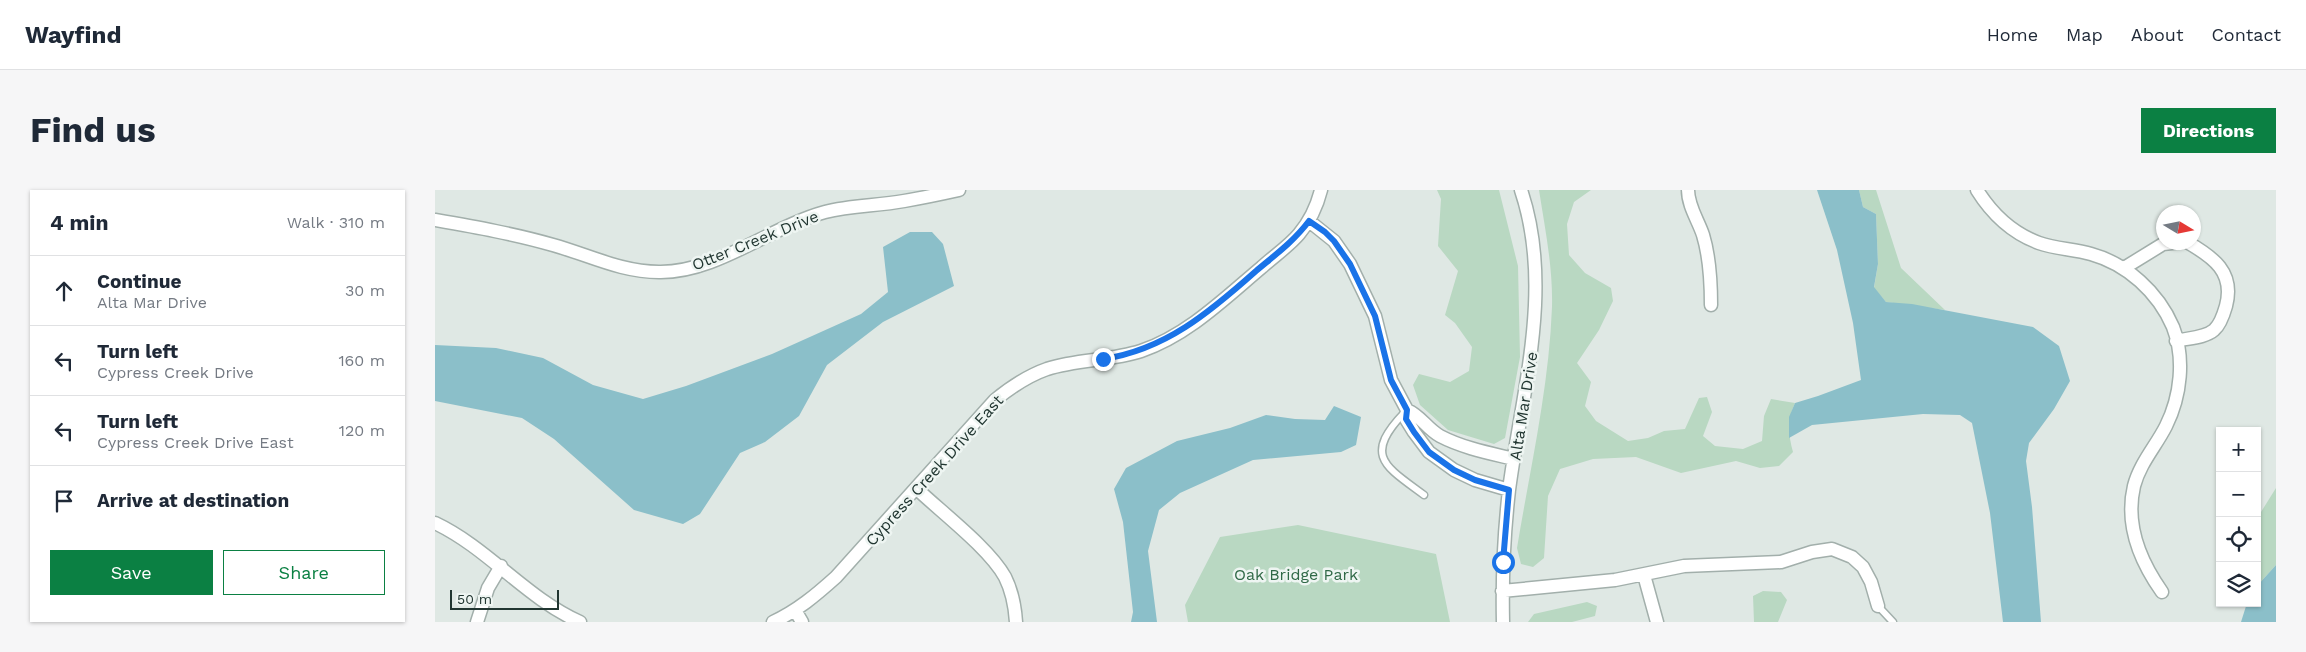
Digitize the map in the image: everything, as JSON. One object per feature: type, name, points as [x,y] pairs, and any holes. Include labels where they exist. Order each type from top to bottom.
[{"type":"street","name":"Otter Creek Drive","points":[[435,220],[524,237],[555,245],[618,267],[661,272],[689,268],[709,262],[797,221],[825,212],[855,206],[903,202],[959,190]]},
{"type":"street","name":"Cypress Creek Drive East","points":[[773,622],[816,596],[836,577],[995,400],[1011,387],[1029,376],[1048,369],[1117,357],[1141,350],[1187,328],[1220,303],[1299,235],[1309,221],[1321,190]]},
{"type":"street","name":"Alta Mar Drive","points":[[1503,622],[1504,546],[1509,490],[1533,343],[1535,303],[1531,234],[1521,190]]},
{"type":"street","points":[[1687,190],[1690,205],[1702,232],[1708,254],[1711,277],[1711,305]]},
{"type":"street","points":[[1977,190],[1992,212],[2007,225],[2026,237],[2062,249],[2090,254],[2124,268],[2151,292],[2164,309],[2173,328],[2180,369],[2174,406],[2166,426],[2141,467],[2135,485],[2132,504],[2132,524],[2138,548],[2149,572],[2162,592]]},
{"type":"street","points":[[1309,221],[1334,241],[1350,264],[1375,316],[1391,380],[1407,410],[1406,419],[1429,452],[1454,470],[1475,480],[1509,490]]},
{"type":"street","points":[[2124,268],[2156,248]]},
{"type":"street","points":[[2176,341],[2214,330],[2224,314],[2229,295],[2226,276],[2209,255],[2201,250]]},
{"type":"street","points":[[1407,410],[1416,414],[1426,426],[1456,444],[1514,458]]},
{"type":"street","points":[[916,488],[993,560],[1005,577],[1013,597],[1016,622]]},
{"type":"street","points":[[435,523],[469,541],[544,601],[580,622]]},
{"type":"street","points":[[1502,592],[1615,580],[1685,566],[1781,562],[1812,552],[1832,550],[1852,557],[1863,567],[1871,582],[1878,606]]},
{"type":"street","points":[[477,622],[488,588],[501,566]]},
{"type":"street","points":[[1644,575],[1659,621]]},
{"type":"street","points":[[795,610],[802,622]]},
{"type":"lane","points":[[1407,410],[1387,432],[1382,450],[1383,459],[1392,471],[1424,495]]},
{"type":"lane","points":[[1878,606],[1893,622]]},
{"type":"green space","points":[[1437,190],[1499,190],[1518,266],[1520,357],[1505,438],[1494,444],[1448,430],[1420,405],[1413,385],[1419,374],[1450,382],[1469,371],[1472,347],[1455,323],[1445,315],[1458,271],[1438,246],[1441,199]]},
{"type":"green space","points":[[1539,190],[1591,190],[1574,202],[1567,224],[1569,255],[1585,273],[1611,288],[1613,301],[1599,330],[1577,363],[1591,382],[1585,406],[1596,421],[1628,441],[1648,438],[1664,431],[1685,429],[1699,398],[1707,397],[1712,412],[1703,436],[1715,446],[1743,449],[1762,441],[1764,416],[1771,399],[1795,403],[1789,427],[1793,452],[1779,466],[1760,468],[1736,461],[1681,473],[1636,457],[1593,459],[1560,469],[1548,496],[1544,558],[1533,567],[1521,564],[1517,548],[1543,398],[1552,307],[1548,248]]},
{"type":"green space","points":[[1859,190],[1876,190],[1901,268],[1945,310],[1886,302],[1874,288],[1878,264],[1876,214],[1863,207]]},
{"type":"green space","points":[[2276,488],[2276,565],[2261,582],[2261,517],[2261,512]]},
{"type":"green space","name":"Oak Bridge Park","points":[[1298,525],[1436,554],[1450,622],[1188,622],[1185,605],[1220,537]]},
{"type":"green space","points":[[1763,591],[1781,592],[1787,600],[1778,622],[1754,622],[1753,596]]},
{"type":"green space","points":[[1587,602],[1597,606],[1595,616],[1572,622],[1528,622],[1534,614]]},
{"type":"water","points":[[1817,190],[1859,190],[1863,207],[1876,214],[1878,264],[1874,287],[1886,302],[1912,304],[2033,327],[2059,346],[2070,381],[2054,409],[2029,443],[2026,461],[2032,507],[2041,622],[2003,622],[1990,513],[1972,423],[1960,415],[1923,414],[1812,425],[1789,438],[1789,417],[1795,403],[1861,380],[1853,323],[1837,250]]},
{"type":"water","points":[[910,232],[932,232],[943,244],[954,286],[883,322],[827,365],[799,416],[765,442],[740,453],[700,514],[683,524],[634,510],[554,439],[522,418],[435,401],[435,345],[496,348],[543,358],[593,385],[643,399],[686,386],[772,354],[861,314],[888,292],[883,247]]},
{"type":"water","points":[[1334,406],[1361,417],[1356,445],[1341,452],[1253,460],[1180,493],[1159,510],[1148,551],[1157,622],[1131,622],[1133,612],[1123,522],[1114,489],[1126,468],[1177,441],[1230,428],[1266,415],[1295,419],[1325,420]]},
{"type":"water","points":[[2276,565],[2276,622],[2241,622],[2246,607],[2261,607],[2261,582]]},
{"type":"route","points":[[1103,359],[1141,350],[1187,328],[1220,303],[1299,235],[1309,221],[1334,241],[1350,264],[1375,316],[1391,380],[1407,410],[1406,419],[1414,432],[1429,452],[1454,470],[1475,480],[1509,490],[1503,562]]}]
